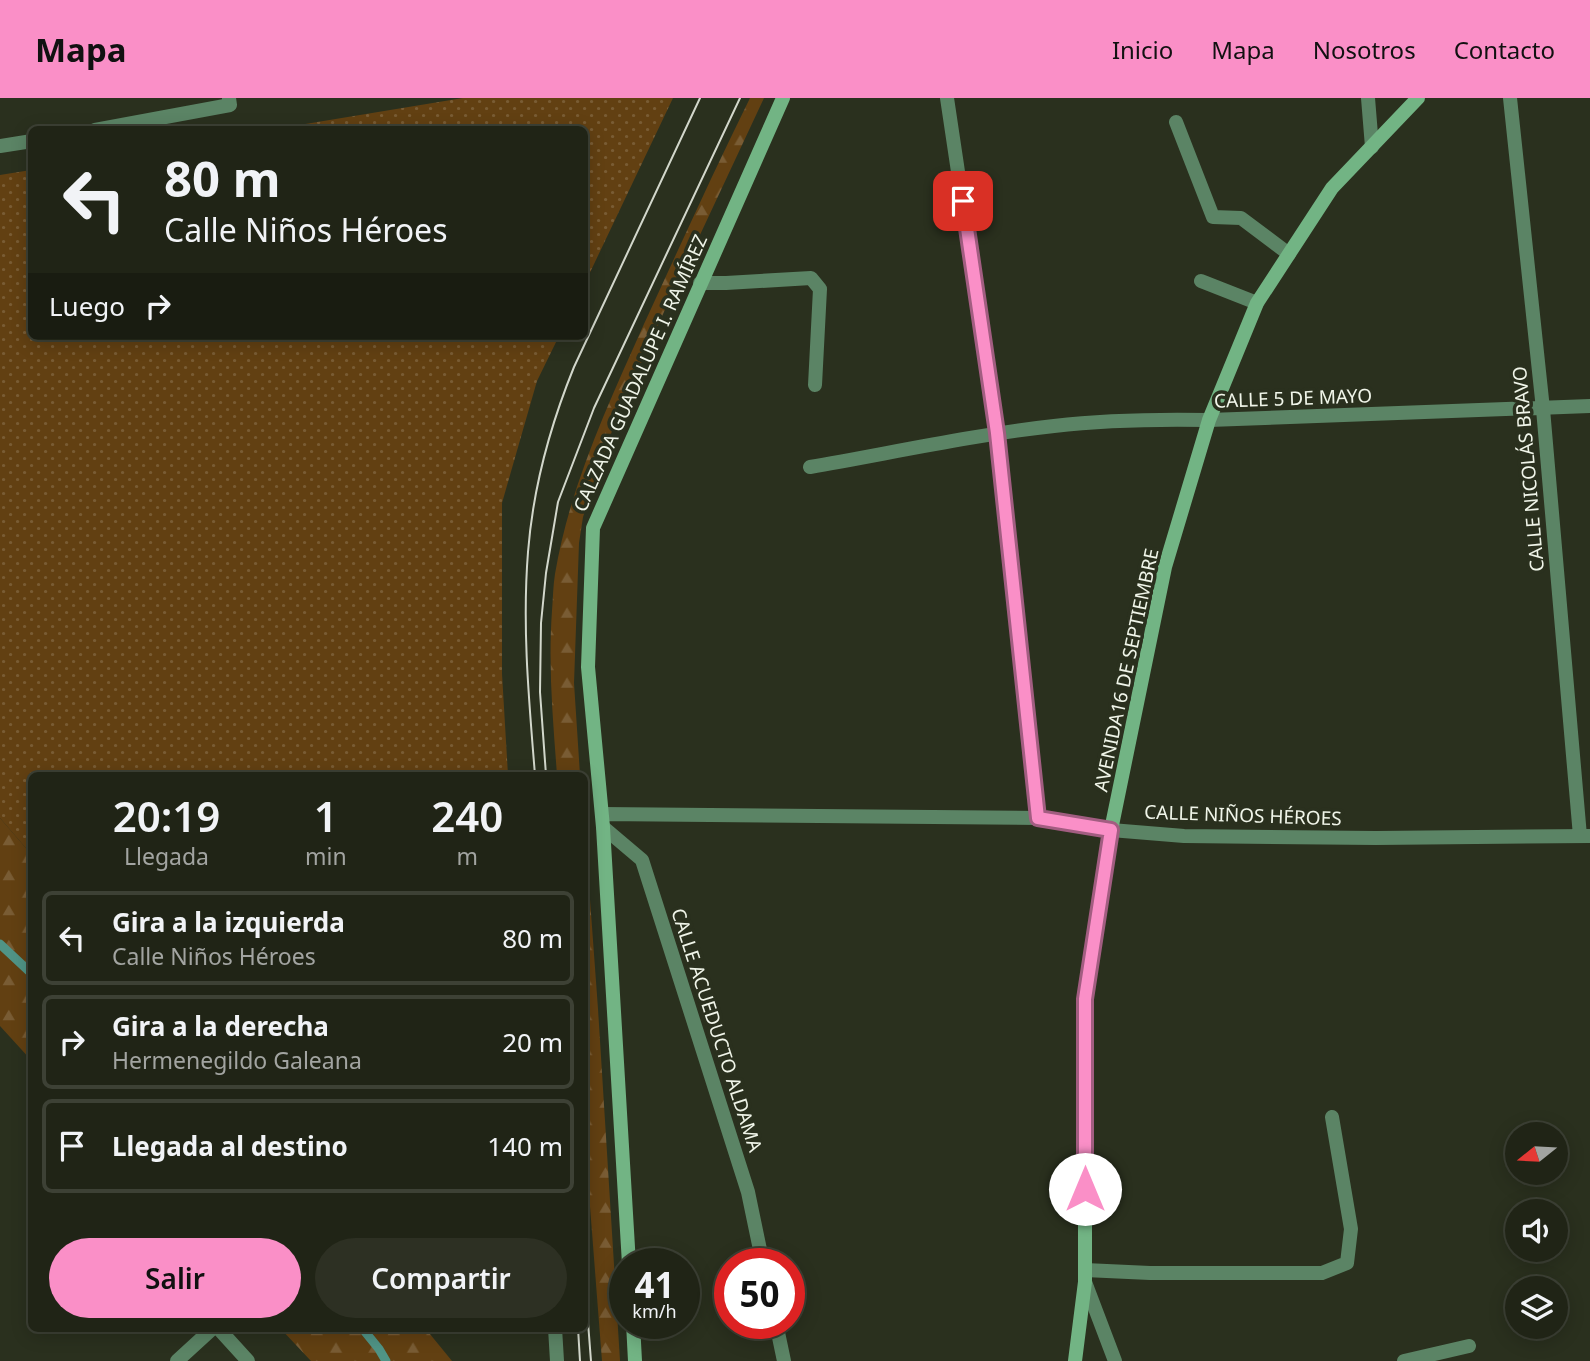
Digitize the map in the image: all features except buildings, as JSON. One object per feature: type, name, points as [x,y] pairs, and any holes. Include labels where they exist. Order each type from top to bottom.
[{"type":"main road","name":"CALZADA GUADALUPE I. RAMÍREZ","points":[[628,1248],[602,820],[588,667],[593,528],[783,98]]},
{"type":"main road","name":"AVENIDA16 DE SEPTIEMBRE","points":[[1075,1361],[1085,1276],[1085,999],[1111,830],[1165,567],[1209,420],[1257,303],[1332,188],[1418,98]]},
{"type":"main road","points":[[634,1339],[635,1361]]},
{"type":"street","points":[[178,98],[181,114]]},
{"type":"street","points":[[947,98],[997,433],[1038,818]]},
{"type":"street","points":[[1368,98],[1372,147]]},
{"type":"street","name":"CALLE NICOLÁS BRAVO","points":[[1510,98],[1585,836]]},
{"type":"street","points":[[116,126],[229,102]]},
{"type":"street","points":[[1176,122],[1213,217],[1241,218],[1289,254]]},
{"type":"street","points":[[0,146],[28,142]]},
{"type":"street","points":[[700,283],[811,278],[820,289],[815,385]]},
{"type":"street","points":[[1201,281],[1257,303]]},
{"type":"street","name":"CALLE 5 DE MAYO","points":[[810,467],[1056,425],[1155,419],[1209,420],[1590,406]]},
{"type":"street","name":"CALLE NIÑOS HÉROES","points":[[602,820],[1038,818],[1111,830],[1184,836],[1585,836]]},
{"type":"street","name":"CALLE ACUEDUCTO ALDAMA","points":[[602,820],[642,860],[748,1192],[760,1248]]},
{"type":"street","points":[[1115,1361],[1085,1276],[1150,1273],[1322,1273],[1347,1264],[1351,1229],[1332,1117]]},
{"type":"street","points":[[177,1361],[210,1332]]},
{"type":"street","points":[[219,1332],[248,1361]]},
{"type":"street","points":[[555,1332],[557,1361]]},
{"type":"street","points":[[779,1339],[784,1361]]},
{"type":"street","points":[[1404,1361],[1469,1346]]},
{"type":"green space","points":[[463,98],[673,98],[588,277],[588,126],[293,126]]},
{"type":"green space","points":[[750,98],[764,98],[613,428],[583,517],[579,543],[574,683],[580,772],[557,772],[551,632],[553,588],[562,541],[580,477],[592,446],[696,211]]},
{"type":"green space","points":[[28,170],[28,340],[557,340],[537,381],[502,503],[502,674],[508,772],[28,772],[28,851],[0,818],[0,175]]},
{"type":"green space","points":[[0,818],[28,851],[28,1057],[0,1026]]},
{"type":"green space","points":[[588,872],[613,1248],[609,1248],[609,1339],[619,1339],[620,1361],[602,1361],[588,1181]]},
{"type":"green space","points":[[284,1332],[428,1332],[452,1361],[311,1361]]},
{"type":"waterway","points":[[0,944],[28,970]]},
{"type":"waterway","points":[[365,1332],[386,1361]]},
{"type":"tram line","points":[[588,337],[700,98]]},
{"type":"tram line","points":[[546,772],[540,692],[541,623],[558,502],[594,408],[740,98]]},
{"type":"tram line","points":[[535,772],[527,664],[526,580],[530,528],[544,458],[557,412],[587,340]]},
{"type":"tram line","points":[[588,1322],[591,1361]]},
{"type":"tram line","points":[[578,1332],[580,1361]]},
{"type":"route","points":[[963,201],[997,433],[1038,818],[1111,830],[1085,999],[1085,1189]]}]
